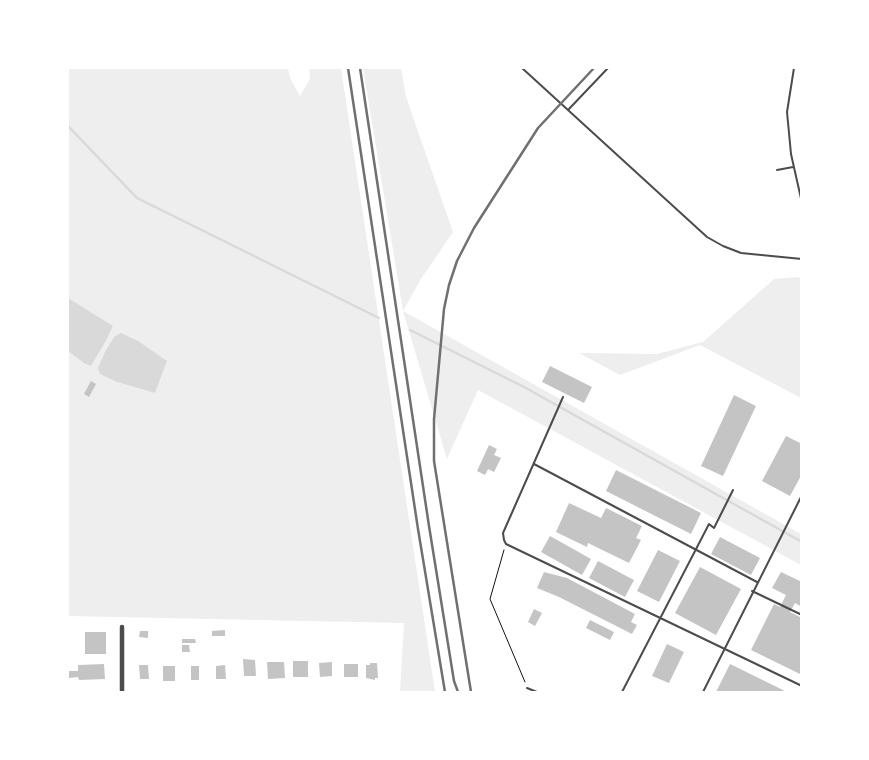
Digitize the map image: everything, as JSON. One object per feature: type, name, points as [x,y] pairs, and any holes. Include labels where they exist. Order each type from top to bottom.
[{"type":"street","points":[[122,627],[122,692]]},
{"type":"lane","points":[[522,68],[699,231],[714,242],[750,255],[802,259]]},
{"type":"lane","points":[[568,110],[608,68]]},
{"type":"lane","points":[[794,68],[787,112],[793,167],[802,202]]},
{"type":"lane","points":[[777,170],[793,167]]},
{"type":"lane","points":[[563,397],[503,533],[506,544],[802,686]]},
{"type":"lane","points":[[534,464],[757,582]]},
{"type":"lane","points":[[622,692],[661,619],[695,549],[709,524],[714,528],[733,490]]},
{"type":"lane","points":[[703,692],[752,591],[802,495]]},
{"type":"lane","points":[[752,591],[802,615]]},
{"type":"lane","points":[[527,688],[537,692]]},
{"type":"path","points":[[506,544],[490,598],[527,688]]},
{"type":"shaded area","points":[[68,68],[288,68],[290,78],[300,96],[310,79],[309,68],[341,68],[435,692],[400,692],[404,623],[68,616],[68,351],[85,364],[91,366],[113,327],[68,298]],"holes":[[[167,361],[155,393],[117,382]]]},
{"type":"shaded area","points":[[363,68],[401,68],[406,97],[453,232],[421,279],[403,311]]},
{"type":"shaded area","points":[[798,277],[802,279],[801,398],[700,345],[620,375],[579,353],[657,354],[703,342],[774,279]]},
{"type":"shaded area","points":[[68,298],[113,326],[91,366],[85,364],[68,351]]},
{"type":"shaded area","points":[[403,311],[801,534],[801,565],[478,390],[447,459]]},
{"type":"shaded area","points":[[121,333],[138,341],[167,361],[155,393],[117,382],[100,374],[98,368],[105,352],[114,337]]},
{"type":"building","points":[[550,366],[592,387],[584,403],[542,382]]},
{"type":"building","points":[[91,381],[96,384],[89,397],[84,394]]},
{"type":"building","points":[[734,395],[756,406],[723,476],[701,466]]},
{"type":"building","points":[[786,436],[802,444],[802,474],[790,496],[762,481]]},
{"type":"building","points":[[489,445],[497,449],[494,455],[501,458],[494,472],[488,469],[485,475],[477,471]]},
{"type":"building","points":[[616,470],[701,513],[691,534],[606,491]]},
{"type":"building","points":[[569,503],[601,518],[606,508],[642,526],[636,538],[641,540],[629,563],[588,543],[587,547],[556,532]]},
{"type":"building","points":[[550,536],[591,559],[582,575],[541,552]]},
{"type":"building","points":[[720,537],[760,558],[751,575],[711,554]]},
{"type":"building","points":[[658,550],[680,561],[659,602],[637,591]]},
{"type":"building","points":[[598,561],[634,580],[625,597],[589,578]]},
{"type":"building","points":[[700,567],[741,589],[716,635],[675,613]]},
{"type":"building","points":[[544,572],[567,578],[635,614],[631,622],[637,625],[632,634],[537,588]]},
{"type":"building","points":[[781,572],[802,582],[802,607],[795,603],[790,612],[802,618],[802,675],[751,650],[774,604],[780,607],[786,595],[772,588]]},
{"type":"building","points":[[534,609],[542,613],[535,626],[528,622]]},
{"type":"building","points":[[590,620],[614,632],[610,640],[586,628]]},
{"type":"building","points":[[225,630],[225,636],[212,636],[212,631]]},
{"type":"building","points":[[140,631],[148,631],[148,638],[139,637]]},
{"type":"building","points":[[85,632],[106,632],[106,654],[85,654]]},
{"type":"building","points":[[182,639],[195,639],[196,643],[182,643]]},
{"type":"building","points":[[667,644],[684,652],[669,683],[652,676]]},
{"type":"building","points":[[182,645],[189,645],[190,652],[182,652]]},
{"type":"building","points":[[243,659],[255,660],[256,676],[244,676]]},
{"type":"building","points":[[293,661],[308,661],[308,677],[293,677]]},
{"type":"building","points":[[267,662],[284,662],[285,678],[268,679]]},
{"type":"building","points":[[332,662],[332,676],[320,677],[319,663]]},
{"type":"building","points":[[370,663],[377,663],[378,678],[375,678],[375,680],[366,678],[366,665],[370,665]]},
{"type":"building","points":[[104,664],[105,679],[79,680],[78,677],[69,678],[69,671],[78,671],[78,665]]},
{"type":"building","points":[[344,664],[358,664],[358,677],[344,677]]},
{"type":"building","points":[[730,664],[787,692],[716,692]]},
{"type":"building","points":[[139,665],[148,665],[149,679],[140,679]]},
{"type":"building","points":[[225,665],[226,679],[216,679],[216,666]]},
{"type":"building","points":[[163,666],[175,666],[175,681],[163,681]]},
{"type":"building","points":[[191,666],[199,666],[199,680],[191,680]]},
{"type":"waterway","points":[[68,126],[137,198],[379,318]]},
{"type":"waterway","points":[[410,330],[524,387],[802,542]]},
{"type":"railway","points":[[348,68],[418,529],[445,692]]},
{"type":"railway","points":[[360,68],[429,526],[454,681],[458,692]]},
{"type":"railway","points":[[471,692],[434,461],[434,419],[444,309],[457,261],[474,228],[538,128],[594,68]]}]
